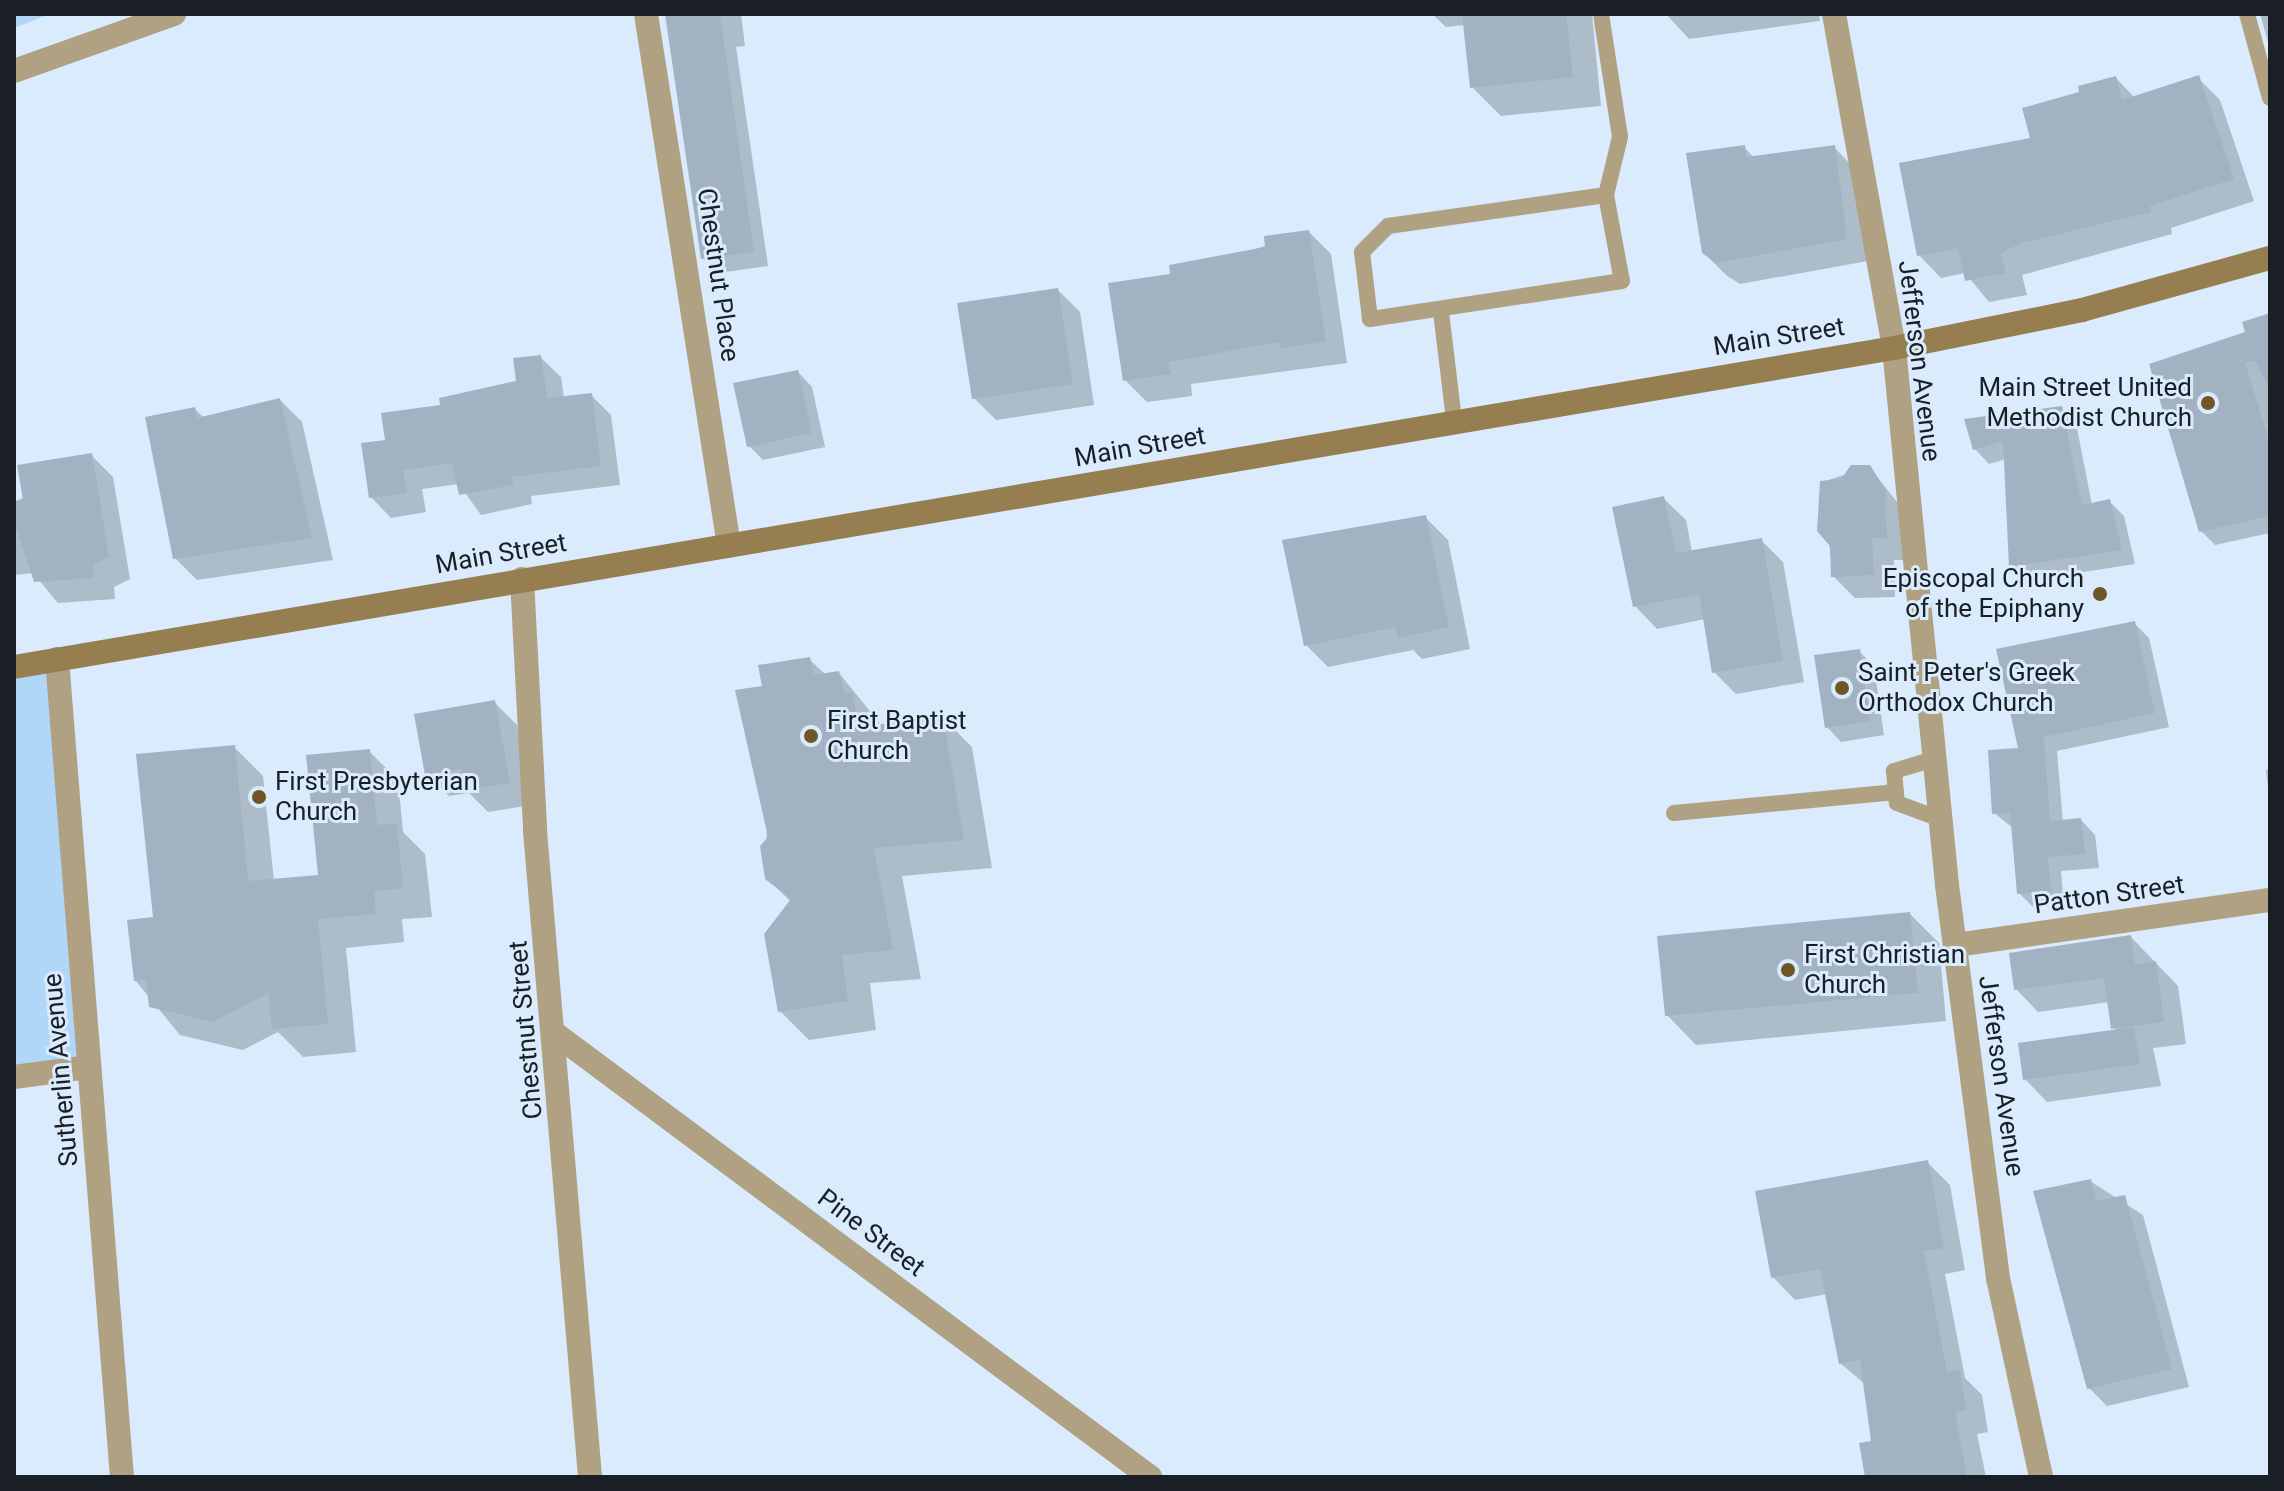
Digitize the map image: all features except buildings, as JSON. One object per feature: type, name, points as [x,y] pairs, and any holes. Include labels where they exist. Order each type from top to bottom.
[{"type":"main road","name":"Main Street","points":[[14,667],[1454,419],[1894,348],[2082,310],[2270,258]]},
{"type":"street","points":[[14,71],[174,14]]},
{"type":"street","name":"Chestnut Place","points":[[646,14],[729,546]]},
{"type":"street","name":"Jefferson Avenue","points":[[1834,14],[1894,348],[1940,819],[1998,1278],[2041,1477]]},
{"type":"street","name":"Chestnut Street","points":[[522,579],[535,831],[557,1035],[590,1477]]},
{"type":"street","name":"Sutherlin Avenue","points":[[57,659],[122,1477]]},
{"type":"street","name":"Patton Street","points":[[1956,945],[2270,900]]},
{"type":"street","name":"Pine Street","points":[[557,1035],[1150,1477]]},
{"type":"street","points":[[14,1077],[89,1067]]},
{"type":"lane","points":[[1601,14],[1620,137],[1606,195],[1622,281],[1441,312],[1370,319],[1362,252],[1388,226],[1606,195]]},
{"type":"lane","points":[[2247,14],[2270,98]]},
{"type":"lane","points":[[1441,312],[1454,419]]},
{"type":"lane","points":[[1934,759],[1894,771],[1897,803],[1940,819]]},
{"type":"lane","points":[[1674,813],[1896,792]]},
{"type":"shaded area","points":[[14,14],[50,14],[14,28]]},
{"type":"shaded area","points":[[57,659],[89,1067],[14,1086],[14,667]]},
{"type":"place","name":"Main Street United Methodist Church","points":[[2208,403]]},
{"type":"place","name":"Episcopal Church of the Epiphany","points":[[2100,594]]},
{"type":"place","name":"Saint Peter's Greek Orthodox Church","points":[[1842,688]]},
{"type":"place","name":"First Baptist Church","points":[[811,736]]},
{"type":"place","name":"First Presbyterian Church","points":[[259,797]]},
{"type":"place","name":"First Christian Church","points":[[1788,970]]}]
